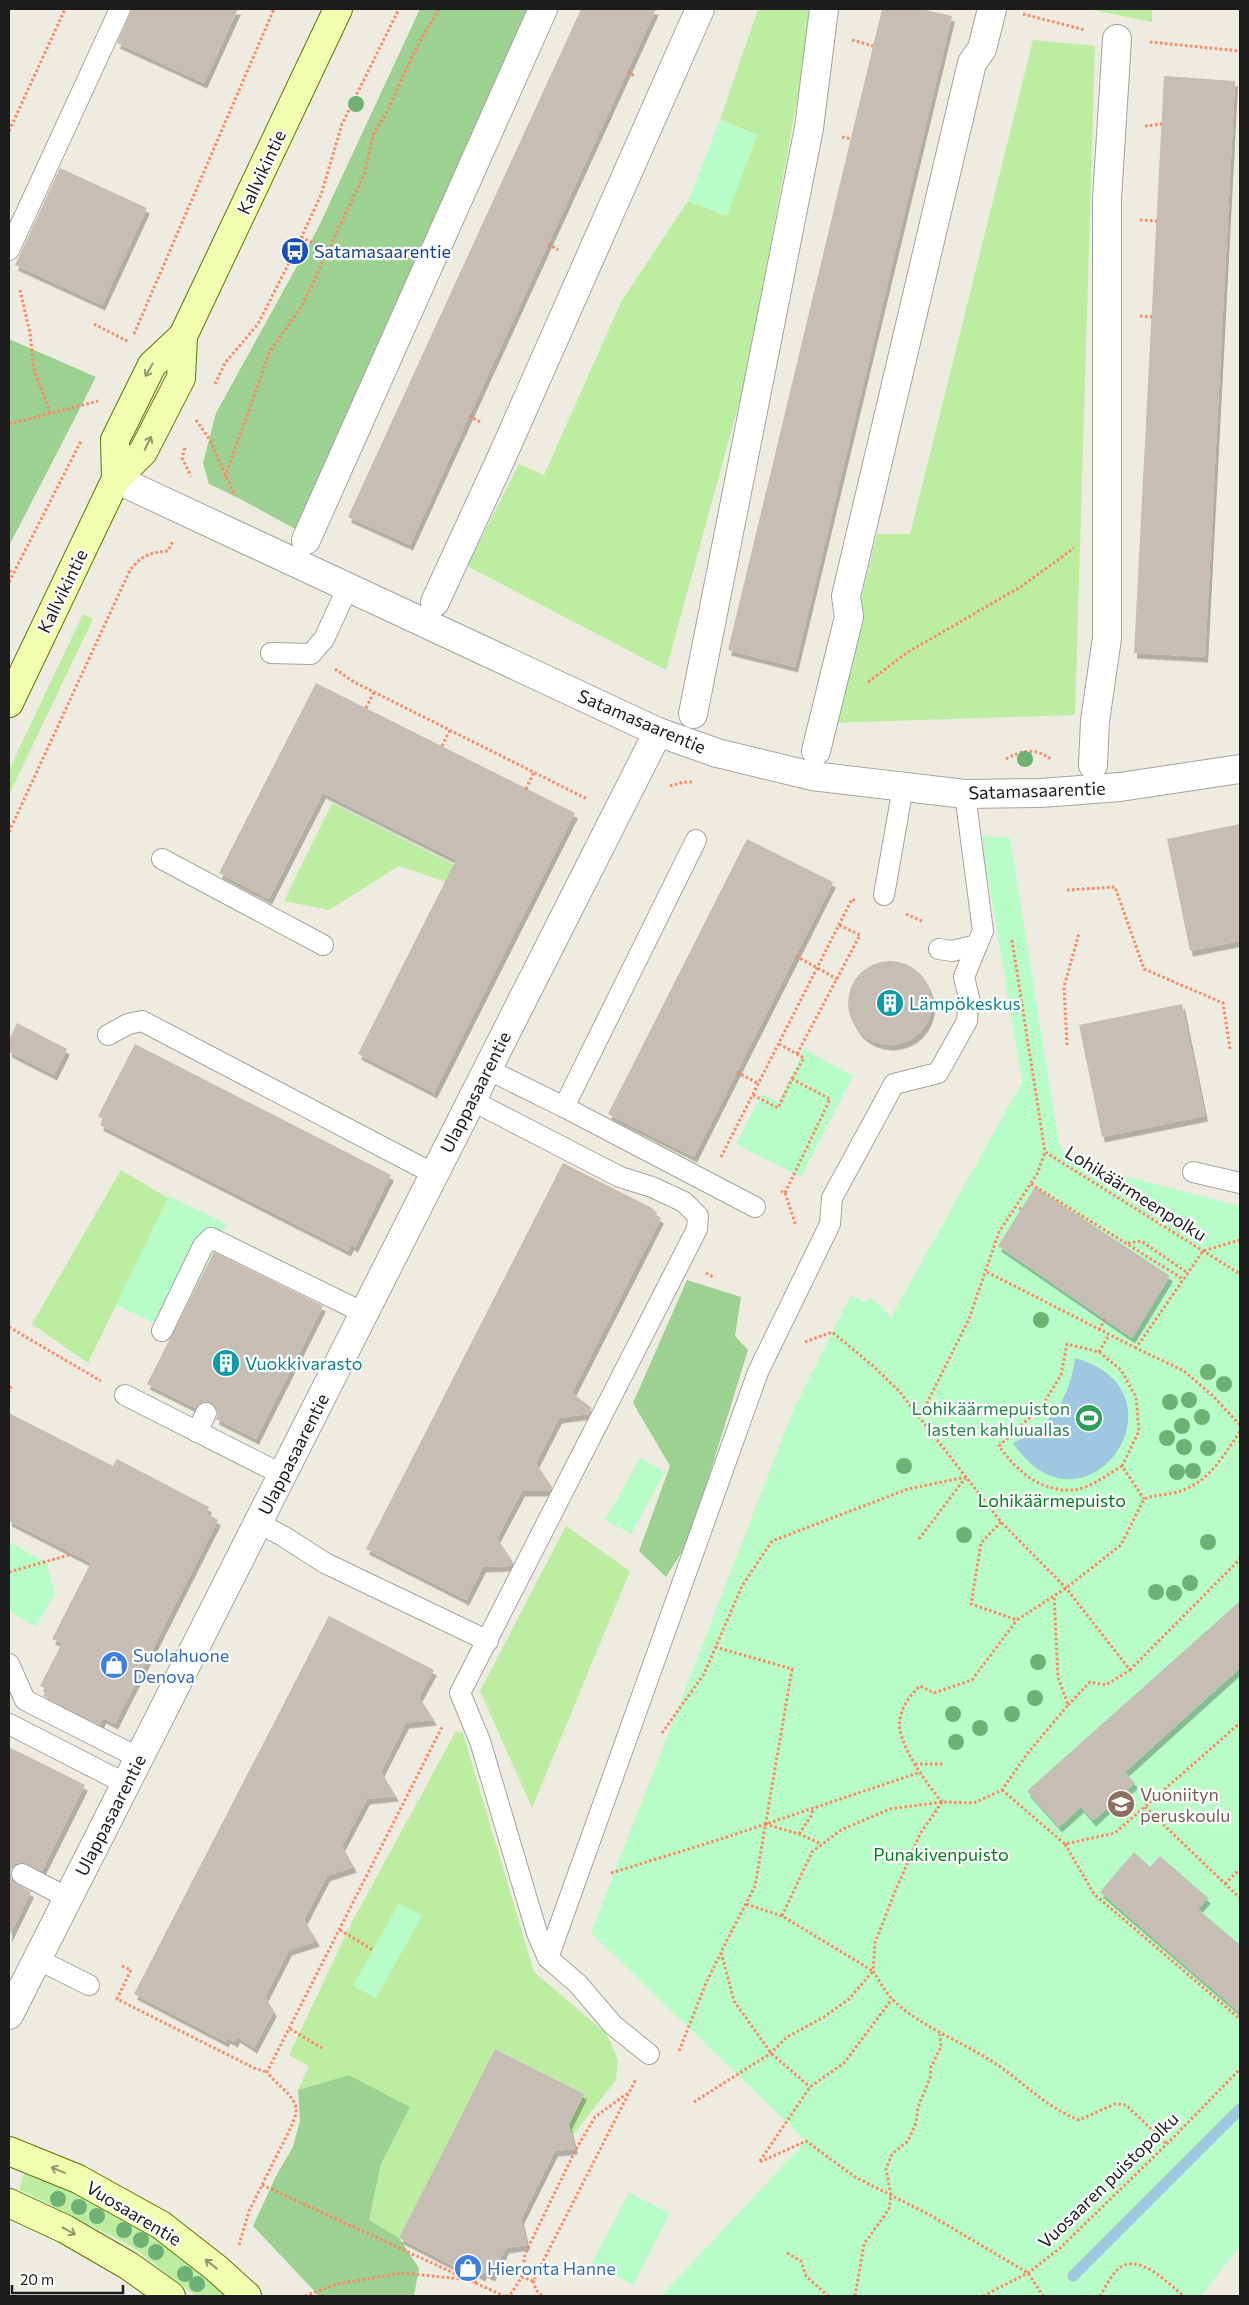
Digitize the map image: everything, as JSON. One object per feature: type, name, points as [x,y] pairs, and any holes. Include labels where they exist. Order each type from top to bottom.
[{"type":"main road","name":"Kallvikintie","points":[[9,703],[116,479],[143,452],[181,378],[183,336],[338,9]]},
{"type":"main road","name":"Vuosaarentie","points":[[9,2151],[78,2179],[161,2225],[216,2268],[247,2296]]},
{"type":"main road","points":[[9,2203],[65,2228],[129,2266],[171,2296]]},
{"type":"street","points":[[306,540],[542,9]]},
{"type":"street","points":[[430,613],[504,452],[700,9]]},
{"type":"street","points":[[693,714],[809,128],[824,9]]},
{"type":"street","points":[[814,764],[849,617],[846,596],[972,63],[1004,10]]},
{"type":"street","points":[[1093,765],[1095,721],[1107,638],[1107,199],[1117,39]]},
{"type":"street","name":"Satamasaarentie","points":[[116,479],[347,589],[430,613],[658,732],[716,753],[814,764],[903,787],[965,794],[1041,793],[1120,787],[1240,766]]},
{"type":"street","name":"Ulappasaarentie","points":[[9,2014],[658,732]]},
{"type":"lane","points":[[9,250],[120,9]]},
{"type":"lane","points":[[271,653],[311,654],[324,639],[347,589]]},
{"type":"lane","points":[[884,895],[903,787]]},
{"type":"lane","points":[[548,1958],[758,1372],[830,1224],[832,1198],[894,1084],[938,1073],[967,1021],[969,998],[964,977],[983,931],[965,794]]},
{"type":"lane","points":[[564,1107],[696,840]]},
{"type":"lane","points":[[162,858],[323,945]]},
{"type":"lane","points":[[939,949],[952,951],[977,945]]},
{"type":"lane","points":[[108,1035],[128,1024],[142,1021],[434,1174]]},
{"type":"lane","points":[[487,1069],[755,1207]]},
{"type":"lane","points":[[471,1100],[620,1177],[652,1187],[684,1202],[698,1216],[697,1229],[488,1642],[460,1693],[480,1741],[537,1933],[548,1958],[578,1984],[613,2025],[649,2054]]},
{"type":"lane","points":[[1193,1172],[1240,1184]]},
{"type":"lane","points":[[162,1331],[203,1246],[211,1238],[364,1313]]},
{"type":"lane","points":[[125,1395],[282,1475]]},
{"type":"lane","points":[[197,1432],[206,1414]]},
{"type":"lane","points":[[258,1523],[283,1536],[325,1563],[488,1642]]},
{"type":"lane","points":[[9,1664],[25,1700],[139,1758]]},
{"type":"lane","points":[[9,1724],[126,1784]]},
{"type":"lane","points":[[22,1874],[68,1898]]},
{"type":"lane","points":[[37,1959],[89,1985]]},
{"type":"path","points":[[9,131],[65,9]]},
{"type":"path","points":[[127,350],[274,9]]},
{"type":"path","points":[[214,388],[225,363],[258,324],[301,238],[321,196],[342,124],[399,9]]},
{"type":"path","points":[[225,477],[270,351],[302,306],[364,175],[374,133],[386,114],[415,50],[439,9]]},
{"type":"path","points":[[1004,10],[1117,39],[1240,51]]},
{"type":"path","points":[[301,238],[328,250]]},
{"type":"path","points":[[20,290],[30,333],[34,370],[50,412]]},
{"type":"path","points":[[94,324],[130,342]]},
{"type":"path","points":[[9,424],[102,400],[98,408]]},
{"type":"path","points":[[193,429],[202,412]]},
{"type":"path","points":[[198,420],[210,440],[236,500]]},
{"type":"path","points":[[9,582],[85,433]]},
{"type":"path","points":[[185,446],[182,458],[194,480]]},
{"type":"path","points":[[825,714],[908,652],[1022,586],[1107,524]]},
{"type":"path","points":[[9,832],[130,570],[139,559],[154,552],[168,551]]},
{"type":"path","points":[[9,572],[14,572]]},
{"type":"path","points":[[311,654],[354,682],[616,815]]},
{"type":"path","points":[[366,708],[374,692]]},
{"type":"path","points":[[442,746],[450,730]]},
{"type":"path","points":[[1002,763],[1019,752],[1026,751],[1042,754],[1054,762]]},
{"type":"path","points":[[526,789],[534,772]]},
{"type":"path","points":[[665,790],[672,784],[701,782]]},
{"type":"path","points":[[1067,890],[1115,887],[1144,970],[1223,1003],[1230,1049]]},
{"type":"path","points":[[728,1163],[720,1159],[852,899],[857,902]]},
{"type":"path","points":[[798,1054],[860,935],[839,924]]},
{"type":"path","points":[[1067,1045],[1064,987],[1079,933]]},
{"type":"path","name":"Lohikäärmeenpolku","points":[[1011,936],[1045,1152],[1240,1274]]},
{"type":"path","points":[[796,956],[837,979]]},
{"type":"path","points":[[752,1095],[778,1108],[804,1058],[779,1044]]},
{"type":"path","points":[[737,1072],[759,1084]]},
{"type":"path","points":[[792,1079],[830,1099],[785,1193],[797,1228]]},
{"type":"path","points":[[920,1418],[969,1319],[987,1272],[999,1232],[1037,1174],[1045,1152]]},
{"type":"path","points":[[1031,1184],[1128,1243],[1144,1256],[1183,1280]]},
{"type":"path","points":[[777,1189],[785,1193]]},
{"type":"path","points":[[1013,1212],[1020,1209],[1020,1200]]},
{"type":"path","points":[[1136,1348],[1204,1251],[1240,1240]]},
{"type":"path","points":[[1128,1243],[1141,1241],[1188,1273]]},
{"type":"path","points":[[987,1272],[1109,1335],[1184,1370],[1214,1396],[1240,1425]]},
{"type":"path","points":[[1099,1330],[1105,1319]]},
{"type":"path","points":[[9,1328],[125,1395]]},
{"type":"path","points":[[773,1341],[794,1346],[827,1336],[832,1332],[872,1365],[898,1391],[1001,1522],[1066,1588],[1130,1670]]},
{"type":"path","points":[[1099,1352],[1109,1335]]},
{"type":"path","points":[[1067,1344],[1099,1352],[1121,1370],[1136,1397],[1139,1431],[1122,1466],[1098,1480],[1074,1490],[1044,1487],[1013,1466],[999,1446],[1042,1406],[1060,1375],[1067,1344]]},
{"type":"path","points":[[9,1387],[11,1388],[9,1392]]},
{"type":"path","points":[[1144,1499],[1175,1493],[1196,1484],[1210,1474],[1240,1432]]},
{"type":"path","points":[[1122,1466],[1144,1499]]},
{"type":"path","points":[[919,1539],[966,1477]]},
{"type":"path","points":[[662,1734],[704,1674],[742,1586],[772,1541],[908,1489],[966,1477]]},
{"type":"path","points":[[942,1802],[918,1772],[902,1736],[899,1720],[910,1695],[920,1686],[934,1693],[972,1680],[1017,1620],[1066,1588],[1121,1545],[1144,1499]]},
{"type":"path","points":[[1001,1522],[982,1543],[970,1604],[1017,1620]]},
{"type":"path","points":[[9,1572],[69,1555]]},
{"type":"path","points":[[782,1916],[812,1852],[841,1830],[890,1809],[942,1802],[974,1803],[1002,1790],[1027,1754],[1068,1704],[1090,1682],[1106,1685],[1130,1670],[1240,1559]]},
{"type":"path","points":[[1054,1596],[1058,1677],[1068,1704]]},
{"type":"path","points":[[675,2057],[684,2041],[706,1983],[755,1886],[764,1824],[792,1669],[715,1647]]},
{"type":"path","points":[[267,2072],[460,1693]]},
{"type":"path","points":[[1065,1844],[1115,1833],[1240,1723]]},
{"type":"path","points":[[915,1764],[943,1764]]},
{"type":"path","points":[[574,1884],[721,1839],[918,1772]]},
{"type":"path","points":[[1002,1790],[1065,1844],[1094,1894],[1240,2019]]},
{"type":"path","points":[[694,2102],[771,2053],[787,2037],[824,2017],[848,1999],[873,1971],[875,1943],[894,1894],[920,1834],[942,1802]]},
{"type":"path","points":[[799,1834],[812,1815],[813,1807]]},
{"type":"path","points":[[1145,1807],[1240,1898]]},
{"type":"path","points":[[764,1824],[799,1834],[822,1844]]},
{"type":"path","points":[[1225,1884],[1240,1869]]},
{"type":"path","points":[[746,1904],[782,1916],[873,1971],[892,1999],[940,2034],[991,2061],[1061,2113],[1079,2120],[1115,2104],[1126,2105],[1166,2144]]},
{"type":"path","points":[[340,1930],[373,1950]]},
{"type":"path","points":[[722,1952],[734,2001],[771,2053],[810,2087]]},
{"type":"path","points":[[122,1966],[131,1970],[116,1999],[254,2068],[267,2072],[274,2083],[291,2096],[296,2110],[292,2125],[249,2212],[240,2239]]},
{"type":"path","points":[[892,1999],[844,2063],[810,2087],[760,2162],[806,2141],[855,2177],[930,2215],[1028,2273],[1043,2296]]},
{"type":"path","points":[[290,2029],[322,2048]]},
{"type":"path","points":[[855,2296],[864,2244],[889,2209],[891,2195],[886,2169],[892,2154],[908,2140],[916,2123],[918,2107],[930,2078],[931,2067],[941,2047],[940,2034]]},
{"type":"path","points":[[542,2296],[536,2290],[534,2281],[649,2054]]},
{"type":"path","name":"Vuosaaren puistopolku","points":[[983,2296],[1028,2273],[1059,2249],[1240,2069]]},
{"type":"path","points":[[262,2185],[464,2280],[505,2296],[510,2295],[522,2277],[525,2254],[574,2151],[595,2117],[629,2092]]},
{"type":"path","points":[[787,2253],[801,2261],[806,2276],[828,2296]]},
{"type":"path","points":[[1100,2296],[1116,2271],[1125,2264],[1136,2264],[1150,2270],[1184,2296]]},
{"type":"path","points":[[305,2296],[337,2284],[403,2273],[464,2280]]},
{"type":"path","points":[[468,2273],[466,2276],[476,2281],[474,2284]]},
{"type":"path","points":[[522,2277],[534,2281]]},
{"type":"green space","points":[[420,9],[533,9],[301,532],[209,484],[203,463],[216,413],[318,228]]},
{"type":"green space","points":[[758,9],[814,9],[746,377],[666,670],[467,566],[519,464],[544,475],[621,302],[688,201],[726,216],[757,135],[720,120]]},
{"type":"green space","points":[[1088,9],[1152,9],[1152,22]]},
{"type":"green space","points":[[1033,40],[1095,46],[1075,715],[831,723],[877,534],[910,534]]},
{"type":"green space","points":[[720,120],[757,135],[727,216],[688,201]]},
{"type":"green space","points":[[9,339],[96,377],[9,546]]},
{"type":"green space","points":[[83,614],[93,619],[9,795],[9,770]]},
{"type":"green space","points":[[332,803],[461,868],[452,884],[399,866],[329,910],[284,901]]},
{"type":"green space","name":"Punakivenpuisto","points":[[981,836],[1010,838],[1059,1144],[1068,1157],[1085,1166],[1240,1206],[1240,2246],[1201,2296],[661,2296],[806,2141],[591,1933],[794,1408],[851,1295],[865,1302],[872,1298],[891,1317],[1022,1082]]},
{"type":"green space","points":[[804,1049],[853,1076],[801,1177],[736,1144],[762,1094],[778,1102]]},
{"type":"green space","points":[[121,1170],[168,1198],[88,1363],[32,1324]]},
{"type":"green space","points":[[169,1196],[227,1224],[171,1338],[157,1331],[159,1325],[116,1305]]},
{"type":"green space","points":[[687,1280],[741,1297],[735,1336],[748,1350],[689,1541],[666,1577],[639,1551],[670,1466],[633,1403]]},
{"type":"green space","points":[[640,1458],[665,1472],[631,1534],[605,1520]]},
{"type":"green space","points":[[566,1526],[630,1571],[532,1808],[480,1691]]},
{"type":"green space","points":[[9,1542],[46,1562],[55,1593],[36,1627],[9,1611]]},
{"type":"green space","points":[[456,1731],[463,1733],[534,1972],[606,2033],[618,2060],[616,2080],[574,2134],[566,2131],[584,2094],[495,2049],[399,2238],[369,2220],[381,2164],[410,2107],[349,2075],[298,2090],[309,2066],[289,2055],[352,1922]]},
{"type":"green space","points":[[399,1903],[422,1916],[376,1998],[353,1986]]},
{"type":"green space","points":[[349,2075],[410,2107],[381,2164],[369,2220],[399,2238],[419,2268],[414,2296],[319,2296],[253,2226],[276,2176],[293,2147],[300,2121],[298,2090]]},
{"type":"green space","points":[[25,2172],[85,2198],[129,2221],[176,2253],[228,2296],[196,2296],[131,2246],[19,2189]]},
{"type":"green space","points":[[629,2193],[670,2213],[633,2285],[592,2263]]},
{"type":"water","name":"Lohikäärmepuiston lasten kahluuallas","points":[[1075,1358],[1110,1376],[1126,1401],[1127,1428],[1116,1453],[1096,1472],[1070,1479],[1041,1471],[1013,1443],[1038,1429],[1056,1410],[1069,1386]]},
{"type":"building","points":[[132,9],[238,9],[204,83],[117,43]]},
{"type":"building","points":[[581,9],[656,9],[410,545],[348,517]]},
{"type":"building","points":[[882,9],[921,9],[952,16],[795,667],[728,650]]},
{"type":"building","points":[[1164,76],[1235,81],[1205,657],[1134,653]]},
{"type":"building","points":[[60,168],[147,208],[102,305],[15,265]]},
{"type":"building","points":[[316,683],[575,813],[434,1093],[358,1054],[456,860],[323,793],[269,899],[219,873]]},
{"type":"building","points":[[1240,824],[1240,941],[1190,951],[1167,839]]},
{"type":"building","points":[[747,839],[833,882],[694,1157],[608,1114]]},
{"type":"building","name":"Lämpökeskus","points":[[882,961],[898,961],[914,968],[925,979],[932,995],[929,1019],[920,1033],[914,1038],[898,1045],[882,1045],[866,1038],[855,1027],[848,1011],[848,995],[855,979],[866,968]]},
{"type":"building","points":[[1182,1004],[1205,1116],[1102,1137],[1079,1025]]},
{"type":"building","points":[[17,1023],[67,1049],[54,1075],[9,1052],[9,1040]]},
{"type":"building","points":[[135,1044],[391,1175],[355,1247],[351,1245],[348,1251],[100,1125],[103,1119],[98,1116]]},
{"type":"building","points":[[563,1163],[652,1208],[657,1213],[656,1215],[661,1218],[572,1393],[592,1408],[589,1414],[559,1418],[536,1463],[552,1487],[550,1491],[522,1491],[497,1538],[513,1562],[511,1566],[483,1567],[466,1600],[366,1549]]},
{"type":"building","points":[[1035,1187],[1170,1276],[1132,1338],[998,1246]]},
{"type":"building","name":"Vuokkivarasto","points":[[214,1252],[323,1306],[256,1439],[216,1419],[218,1412],[212,1403],[205,1401],[195,1408],[147,1384]]},
{"type":"building","points":[[9,1413],[113,1466],[117,1459],[209,1507],[206,1513],[218,1520],[115,1724],[103,1718],[100,1725],[43,1696],[47,1689],[40,1686],[62,1643],[52,1639],[91,1563],[9,1521]]},
{"type":"building","points":[[1240,1601],[1240,1668],[1125,1772],[1135,1783],[1093,1821],[1081,1807],[1059,1827],[1027,1791]]},
{"type":"building","points":[[329,1616],[434,1670],[419,1697],[434,1720],[406,1723],[381,1772],[396,1796],[367,1799],[342,1846],[354,1867],[327,1876],[304,1920],[317,1941],[289,1950],[265,1997],[274,2011],[254,2048],[237,2037],[235,2042],[227,2038],[226,2042],[134,1994]]},
{"type":"building","points":[[9,1747],[85,1785],[42,1871],[22,1862],[15,1864],[11,1869],[12,1881],[31,1892],[9,1937]]},
{"type":"building","points":[[1134,1852],[1150,1867],[1160,1856],[1208,1898],[1198,1909],[1240,1945],[1240,2013],[1100,1892]]},
{"type":"building","points":[[495,2049],[584,2094],[569,2124],[575,2149],[555,2151],[521,2219],[527,2245],[506,2248],[492,2276],[484,2272],[482,2276],[475,2272],[473,2276],[399,2238]]},
{"type":"waterway","points":[[1073,2276],[1240,2109]]},
{"type":"place","name":"Satamasaarentie","points":[[295,251]]},
{"type":"place","name":"Lämpökeskus","points":[[890,1003]]},
{"type":"place","name":"Vuokkivarasto","points":[[226,1363]]},
{"type":"place","name":"Lohikäärmepuiston lasten kahluuallas","points":[[1089,1418]]},
{"type":"place","name":"Suolahuone Denova","points":[[114,1665]]},
{"type":"place","name":"Vuoniityn peruskoulu","points":[[1121,1804]]},
{"type":"place","name":"Hieronta Hanne","points":[[468,2268]]},
{"type":"park label","name":"Lohikäärmepuisto","points":[[1052,1500]]}]
